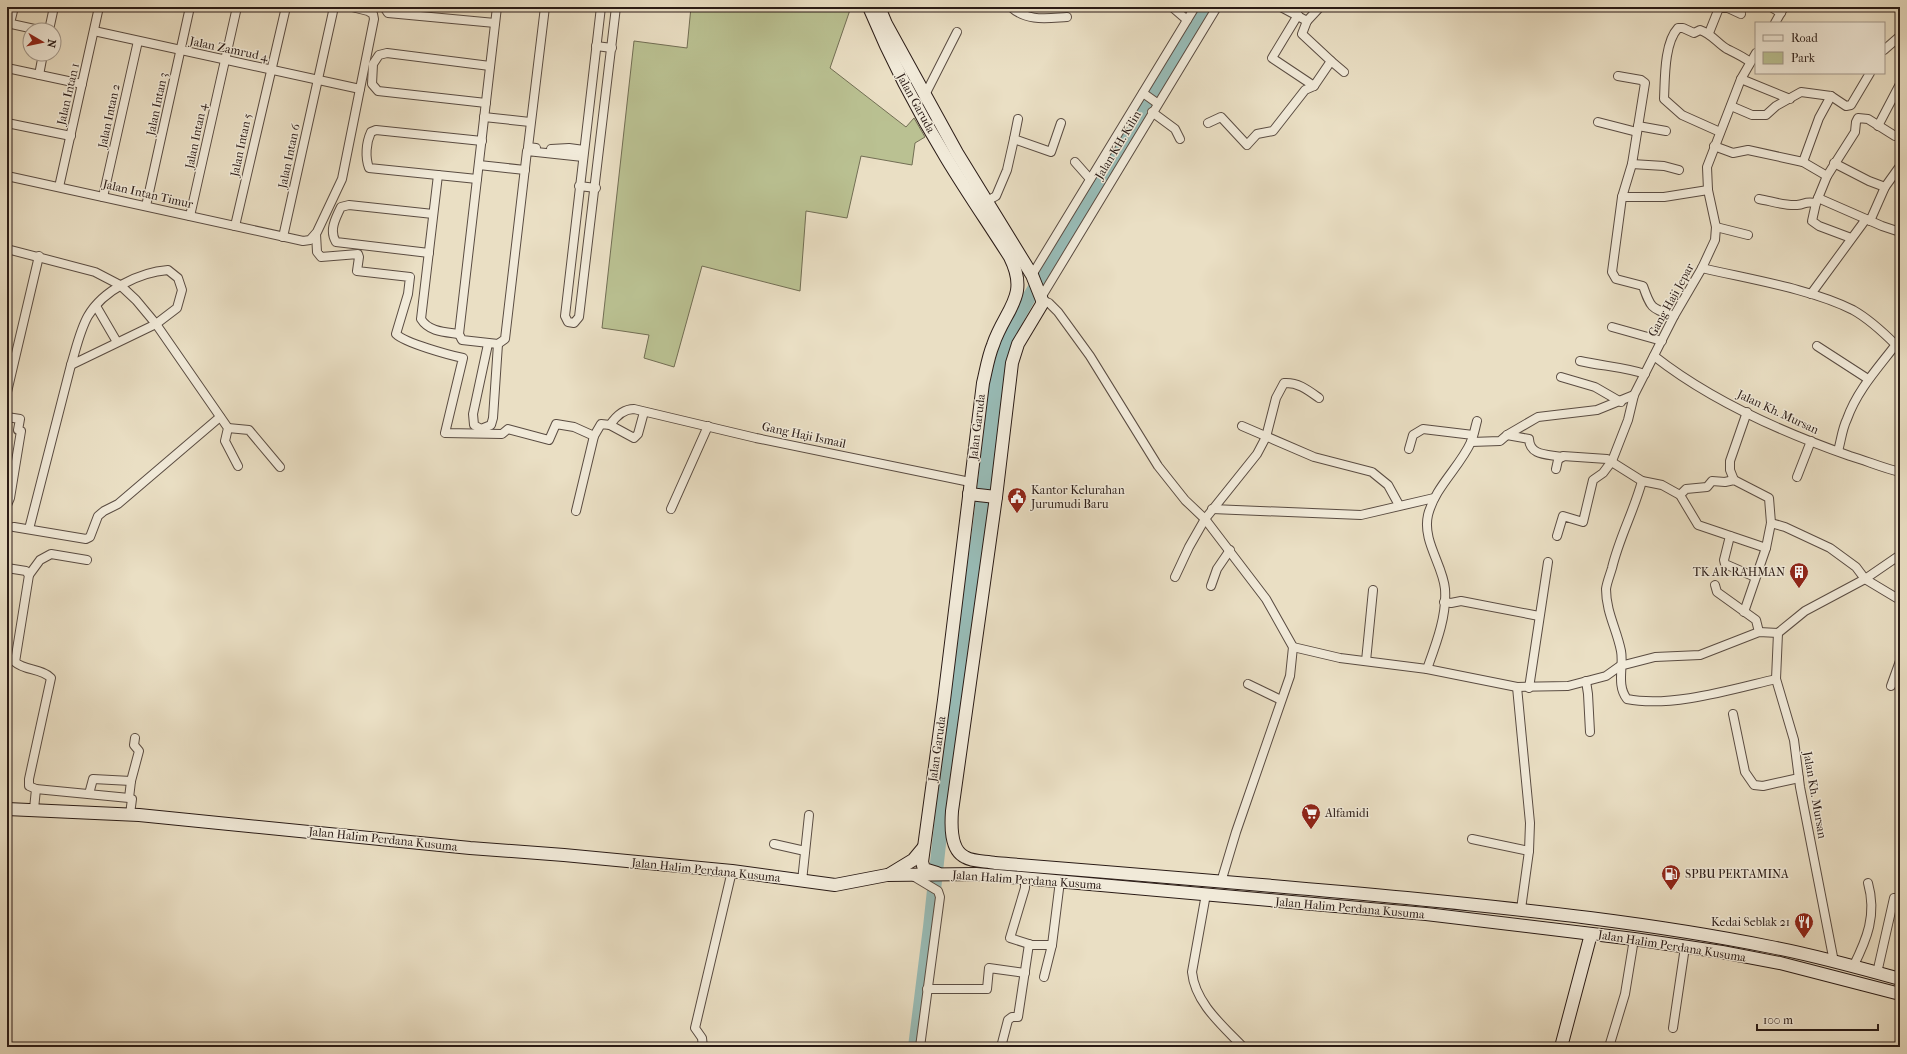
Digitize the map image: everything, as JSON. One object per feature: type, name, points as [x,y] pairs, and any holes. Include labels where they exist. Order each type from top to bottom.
[{"type":"main road","name":"Jalan Garuda","points":[[869,7],[886,48],[915,105],[947,160],[1010,257],[1017,272],[1019,285],[1016,297],[993,344],[982,384],[972,490],[923,848],[922,862],[924,869],[936,876]]},
{"type":"main road","name":"Jalan Garuda","points":[[879,7],[957,153],[1033,276],[1042,296],[1042,304],[1018,344],[1012,363],[993,497],[952,811],[951,824],[954,842],[963,857]]},
{"type":"main road","points":[[972,490],[993,497]]},
{"type":"main road","name":"Jalan Halim Perdana Kusuma","points":[[7,809],[130,814],[470,848],[564,855],[732,871],[835,885],[887,875],[1025,878],[1383,912],[1426,914],[1634,939],[1780,963],[1900,994]]},
{"type":"main road","points":[[887,875],[901,869],[913,860],[923,848]]},
{"type":"main road","name":"Jalan Halim Perdana Kusuma","points":[[963,857],[995,863],[1318,890],[1521,909],[1713,936],[1774,947],[1900,979]]},
{"type":"main road","points":[[1317,905],[1318,890]]},
{"type":"main road","points":[[1383,912],[1384,896]]},
{"type":"main road","points":[[1562,1047],[1592,934]]},
{"type":"street","points":[[14,7],[9,23],[22,26]]},
{"type":"street","points":[[51,22],[54,7]]},
{"type":"street","name":"Jalan Intan 1","points":[[59,187],[99,7]]},
{"type":"street","name":"Jalan Intan 3","points":[[146,206],[181,50],[189,7]]},
{"type":"street","name":"Jalan Intan 4","points":[[190,216],[237,7]]},
{"type":"street","name":"Jalan Intan 5","points":[[235,226],[270,70],[286,7]]},
{"type":"street","name":"Jalan Intan 6","points":[[283,237],[334,7]]},
{"type":"street","points":[[283,237],[303,241],[310,240],[316,234],[342,179],[374,19],[373,14],[368,11],[352,7]]},
{"type":"street","points":[[384,7],[388,13],[496,23]]},
{"type":"street","points":[[497,7],[459,334],[462,340],[498,344],[506,339],[527,151],[583,154]]},
{"type":"street","points":[[545,7],[528,147],[545,151]]},
{"type":"street","points":[[601,7],[565,316],[570,323],[574,323],[579,317],[596,188],[616,7]]},
{"type":"street","points":[[1011,7],[1021,14],[1034,18],[1067,17]]},
{"type":"street","points":[[1172,7],[1187,20]]},
{"type":"street","name":"Jalan KH. Kilin","points":[[1033,276],[1090,179],[1145,94],[1195,7]]},
{"type":"street","name":"Jalan KH. Kilin","points":[[1042,296],[1152,112],[1156,102],[1216,7]]},
{"type":"street","points":[[1281,7],[1307,21]]},
{"type":"street","points":[[1320,7],[1307,21],[1302,34],[1344,72]]},
{"type":"street","points":[[1771,7],[1782,10],[1776,22]]},
{"type":"street","points":[[1709,33],[1719,8],[1728,8],[1741,14]]},
{"type":"street","points":[[1298,15],[1272,58],[1314,86]]},
{"type":"street","points":[[1720,132],[1682,115],[1664,99],[1668,56],[1676,30],[1678,28],[1683,28],[1694,33],[1700,30],[1709,33],[1727,49],[1738,53],[1750,62]]},
{"type":"street","name":"Jalan Zamrud 4","points":[[94,31],[360,89]]},
{"type":"street","points":[[925,95],[957,32]]},
{"type":"street","points":[[1885,49],[1900,36]]},
{"type":"street","name":"Jalan Intan 2","points":[[103,197],[138,41]]},
{"type":"street","points":[[596,46],[612,48]]},
{"type":"street","points":[[486,103],[378,90],[372,84],[373,64],[379,55],[386,53],[490,66]]},
{"type":"street","name":"Gang Haji Jepar","points":[[1612,461],[1628,420],[1634,395],[1674,316],[1702,268],[1715,240],[1716,227],[1708,190],[1707,167],[1741,79],[1755,54]]},
{"type":"street","points":[[1208,123],[1221,117],[1247,145],[1257,134],[1273,131],[1305,90],[1314,86],[1331,61]]},
{"type":"street","points":[[39,75],[41,62]]},
{"type":"street","points":[[7,68],[82,84]]},
{"type":"street","points":[[1731,106],[1752,115],[1766,115],[1776,106],[1801,92],[1831,96],[1846,106],[1851,105],[1867,74]]},
{"type":"street","points":[[1618,76],[1641,80],[1645,83],[1632,164],[1622,197],[1612,272],[1616,279],[1643,286],[1649,304],[1655,309],[1674,316]]},
{"type":"street","points":[[1741,79],[1790,99]]},
{"type":"street","points":[[1878,126],[1900,84]]},
{"type":"street","points":[[1145,94],[1156,102]]},
{"type":"street","points":[[1803,162],[1819,118],[1831,96]]},
{"type":"street","points":[[1152,112],[1175,129],[1180,139]]},
{"type":"street","points":[[484,117],[530,122]]},
{"type":"street","points":[[1851,238],[1819,226],[1812,220],[1817,200],[1827,176],[1834,163],[1856,132],[1856,122],[1858,118],[1868,119],[1895,136],[1900,134]]},
{"type":"street","points":[[987,201],[996,196],[1007,170],[1018,119]]},
{"type":"street","points":[[1598,122],[1637,129],[1666,131]]},
{"type":"street","points":[[7,123],[71,136]]},
{"type":"street","points":[[1014,139],[1051,152],[1061,123]]},
{"type":"street","points":[[477,179],[369,168],[366,160],[371,132],[376,130],[482,141]]},
{"type":"street","points":[[1714,146],[1733,153],[1748,150],[1803,162],[1827,176]]},
{"type":"street","points":[[1075,162],[1090,179]]},
{"type":"street","points":[[1834,163],[1869,181],[1885,187]]},
{"type":"street","points":[[1632,164],[1664,166],[1679,170]]},
{"type":"street","points":[[479,165],[525,170]]},
{"type":"street","points":[[1811,294],[1851,238],[1868,220],[1885,187],[1900,166]]},
{"type":"street","points":[[438,175],[421,319],[425,326],[438,331],[459,334]]},
{"type":"street","name":"Jalan Intan Timur","points":[[7,176],[283,237]]},
{"type":"street","points":[[579,186],[596,188]]},
{"type":"street","points":[[1622,197],[1664,196],[1708,190]]},
{"type":"street","points":[[1759,199],[1792,205],[1799,205],[1817,200],[1900,232]]},
{"type":"street","points":[[428,253],[336,242],[332,236],[335,219],[341,207],[350,205],[433,214]]},
{"type":"street","points":[[1716,227],[1748,235]]},
{"type":"street","points":[[316,234],[318,252],[321,257],[358,254],[357,271],[410,278],[408,294],[396,334],[399,337],[416,344],[463,358],[445,433],[502,434],[508,429],[549,440],[556,424],[574,427],[594,436]]},
{"type":"street","points":[[7,249],[39,256],[95,272],[120,285],[136,300],[156,324],[228,428],[248,430],[280,467]]},
{"type":"street","points":[[7,392],[39,256]]},
{"type":"street","points":[[1702,268],[1811,294],[1853,310],[1898,342],[1868,379],[1846,419],[1838,452]]},
{"type":"street","points":[[29,529],[71,365],[87,318],[96,306],[120,285],[151,271],[168,270],[178,278],[182,290],[177,308],[156,324],[71,365]]},
{"type":"street","points":[[1042,296],[1058,312],[1090,356],[1158,466],[1185,500],[1205,519],[1266,599],[1293,647],[1290,676],[1236,832],[1221,882]]},
{"type":"street","points":[[96,306],[117,342]]},
{"type":"street","points":[[1612,327],[1662,341]]},
{"type":"street","points":[[488,344],[473,414],[474,425],[481,429],[491,425],[493,418],[498,344]]},
{"type":"street","points":[[1817,346],[1868,379]]},
{"type":"street","name":"Jalan Kh. Mursan","points":[[1654,356],[1672,370],[1747,412],[1838,452],[1900,472]]},
{"type":"street","points":[[1580,361],[1604,366],[1628,368],[1645,374]]},
{"type":"street","points":[[1561,377],[1595,387],[1620,402]]},
{"type":"street","points":[[1176,577],[1189,548],[1205,519],[1257,454],[1266,437],[1276,398],[1284,383],[1291,382],[1299,385],[1319,398]]},
{"type":"street","points":[[1409,449],[1413,435],[1423,429],[1494,443],[1500,441],[1507,435],[1538,417],[1597,410],[1620,402],[1634,395]]},
{"type":"street","name":"Gang Haji Ismail","points":[[610,425],[615,418],[626,409],[634,409],[972,490]]},
{"type":"street","points":[[576,511],[594,436],[601,424],[610,425],[634,438],[638,434],[644,412]]},
{"type":"street","points":[[1734,480],[1730,470],[1730,461],[1747,412]]},
{"type":"street","points":[[7,417],[20,419],[18,430],[21,431],[10,498],[7,505]]},
{"type":"street","points":[[14,527],[86,539],[90,537],[98,516],[104,511],[118,504],[220,417]]},
{"type":"street","points":[[1427,669],[1438,637],[1443,616],[1445,588],[1427,534],[1428,516],[1434,498],[1472,439],[1477,421]]},
{"type":"street","points":[[671,509],[708,426]]},
{"type":"street","points":[[1242,426],[1314,457],[1372,472],[1388,485],[1399,505]]},
{"type":"street","points":[[228,428],[225,441],[238,466]]},
{"type":"street","points":[[1507,435],[1529,439],[1530,447],[1533,451],[1562,457],[1572,456],[1612,461],[1642,482],[1662,485],[1680,495],[1698,526],[1766,548]]},
{"type":"street","points":[[1797,477],[1811,441]]},
{"type":"street","points":[[1556,469],[1558,460],[1562,457]]},
{"type":"street","points":[[1558,536],[1563,516],[1583,522],[1593,480],[1603,473],[1612,461]]},
{"type":"street","points":[[1680,495],[1686,489],[1707,487],[1712,481],[1725,482],[1734,480],[1769,498],[1771,523],[1766,548],[1744,612]]},
{"type":"street","points":[[1642,482],[1636,505],[1617,549],[1606,588],[1608,613],[1622,652],[1620,666],[1623,694],[1627,699],[1634,700],[1676,700],[1723,692],[1776,679]]},
{"type":"street","points":[[1212,509],[1361,515],[1434,498]]},
{"type":"street","points":[[1771,523],[1785,527],[1835,552],[1856,567],[1865,580],[1900,600]]},
{"type":"street","points":[[1730,536],[1724,560],[1725,564],[1755,577]]},
{"type":"street","points":[[1211,586],[1217,569],[1230,550]]},
{"type":"street","points":[[87,560],[51,554],[40,560],[29,575],[15,662],[21,667],[46,673],[51,678],[29,779],[29,786],[36,789],[129,798]]},
{"type":"street","points":[[1293,647],[1340,658],[1427,669],[1517,687],[1528,688],[1568,686],[1606,676],[1620,666],[1655,657],[1700,655],[1759,632],[1778,633],[1805,611],[1865,580],[1900,555]]},
{"type":"street","points":[[1528,688],[1548,562]]},
{"type":"street","points":[[7,568],[26,572],[29,575]]},
{"type":"street","points":[[1715,585],[1717,592],[1756,620],[1759,632]]},
{"type":"street","points":[[1366,661],[1373,590]]},
{"type":"street","points":[[1444,602],[1451,603],[1461,600],[1539,616]]},
{"type":"street","name":"Jalan Kh. Mursan","points":[[1778,633],[1776,679],[1794,740],[1799,778],[1834,962]]},
{"type":"street","points":[[1891,686],[1900,661]]},
{"type":"street","points":[[1586,681],[1590,732]]},
{"type":"street","points":[[1248,684],[1282,700]]},
{"type":"street","points":[[1517,687],[1530,823],[1529,851],[1521,909]]},
{"type":"street","points":[[1733,714],[1745,772],[1754,785],[1763,786],[1799,778]]},
{"type":"street","points":[[130,814],[132,799],[129,798],[131,781],[139,751],[134,745],[135,738]]},
{"type":"street","points":[[89,794],[93,779],[131,781]]},
{"type":"street","points":[[115,797],[116,781]]},
{"type":"street","points":[[34,809],[36,789]]},
{"type":"street","points":[[802,881],[809,815]]},
{"type":"street","points":[[1472,839],[1529,851]]},
{"type":"street","points":[[774,844],[805,851]]},
{"type":"street","points":[[703,1047],[702,1038],[695,1028],[732,871]]},
{"type":"street","points":[[920,1047],[940,903],[936,876]]},
{"type":"street","points":[[1025,878],[1025,888],[1010,938],[1029,944],[1052,945]]},
{"type":"street","points":[[1044,977],[1052,945],[1060,881]]},
{"type":"street","points":[[1853,967],[1862,949],[1872,915],[1868,883]]},
{"type":"street","points":[[1206,894],[1192,972],[1193,984],[1209,1010],[1243,1047]]},
{"type":"street","points":[[1877,973],[1894,898]]},
{"type":"street","points":[[1609,1047],[1625,994],[1634,939]]},
{"type":"street","points":[[1001,1047],[1008,1020],[1012,1017],[1018,1017],[1029,944]]},
{"type":"street","points":[[1674,1028],[1685,947]]},
{"type":"street","points":[[927,989],[988,989],[989,968],[1025,973]]},
{"type":"green space","points":[[691,7],[851,7],[830,68],[906,127],[914,118],[925,137],[915,143],[912,165],[861,156],[847,218],[806,211],[800,291],[702,266],[674,367],[644,358],[649,335],[602,328],[634,41],[687,48]]},
{"type":"waterway","points":[[915,1047],[930,927],[951,733],[980,523],[999,360],[1009,333],[1028,299],[1208,7]]},
{"type":"place","name":"Kantor Kelurahan Jurumudi Baru","points":[[1017,514]]},
{"type":"place","name":"TK AR RAHMAN","points":[[1799,589]]},
{"type":"place","name":"Alfamidi","points":[[1311,830]]},
{"type":"place","name":"SPBU PERTAMINA","points":[[1671,891]]},
{"type":"place","name":"Kedai Seblak 21","points":[[1804,939]]}]
